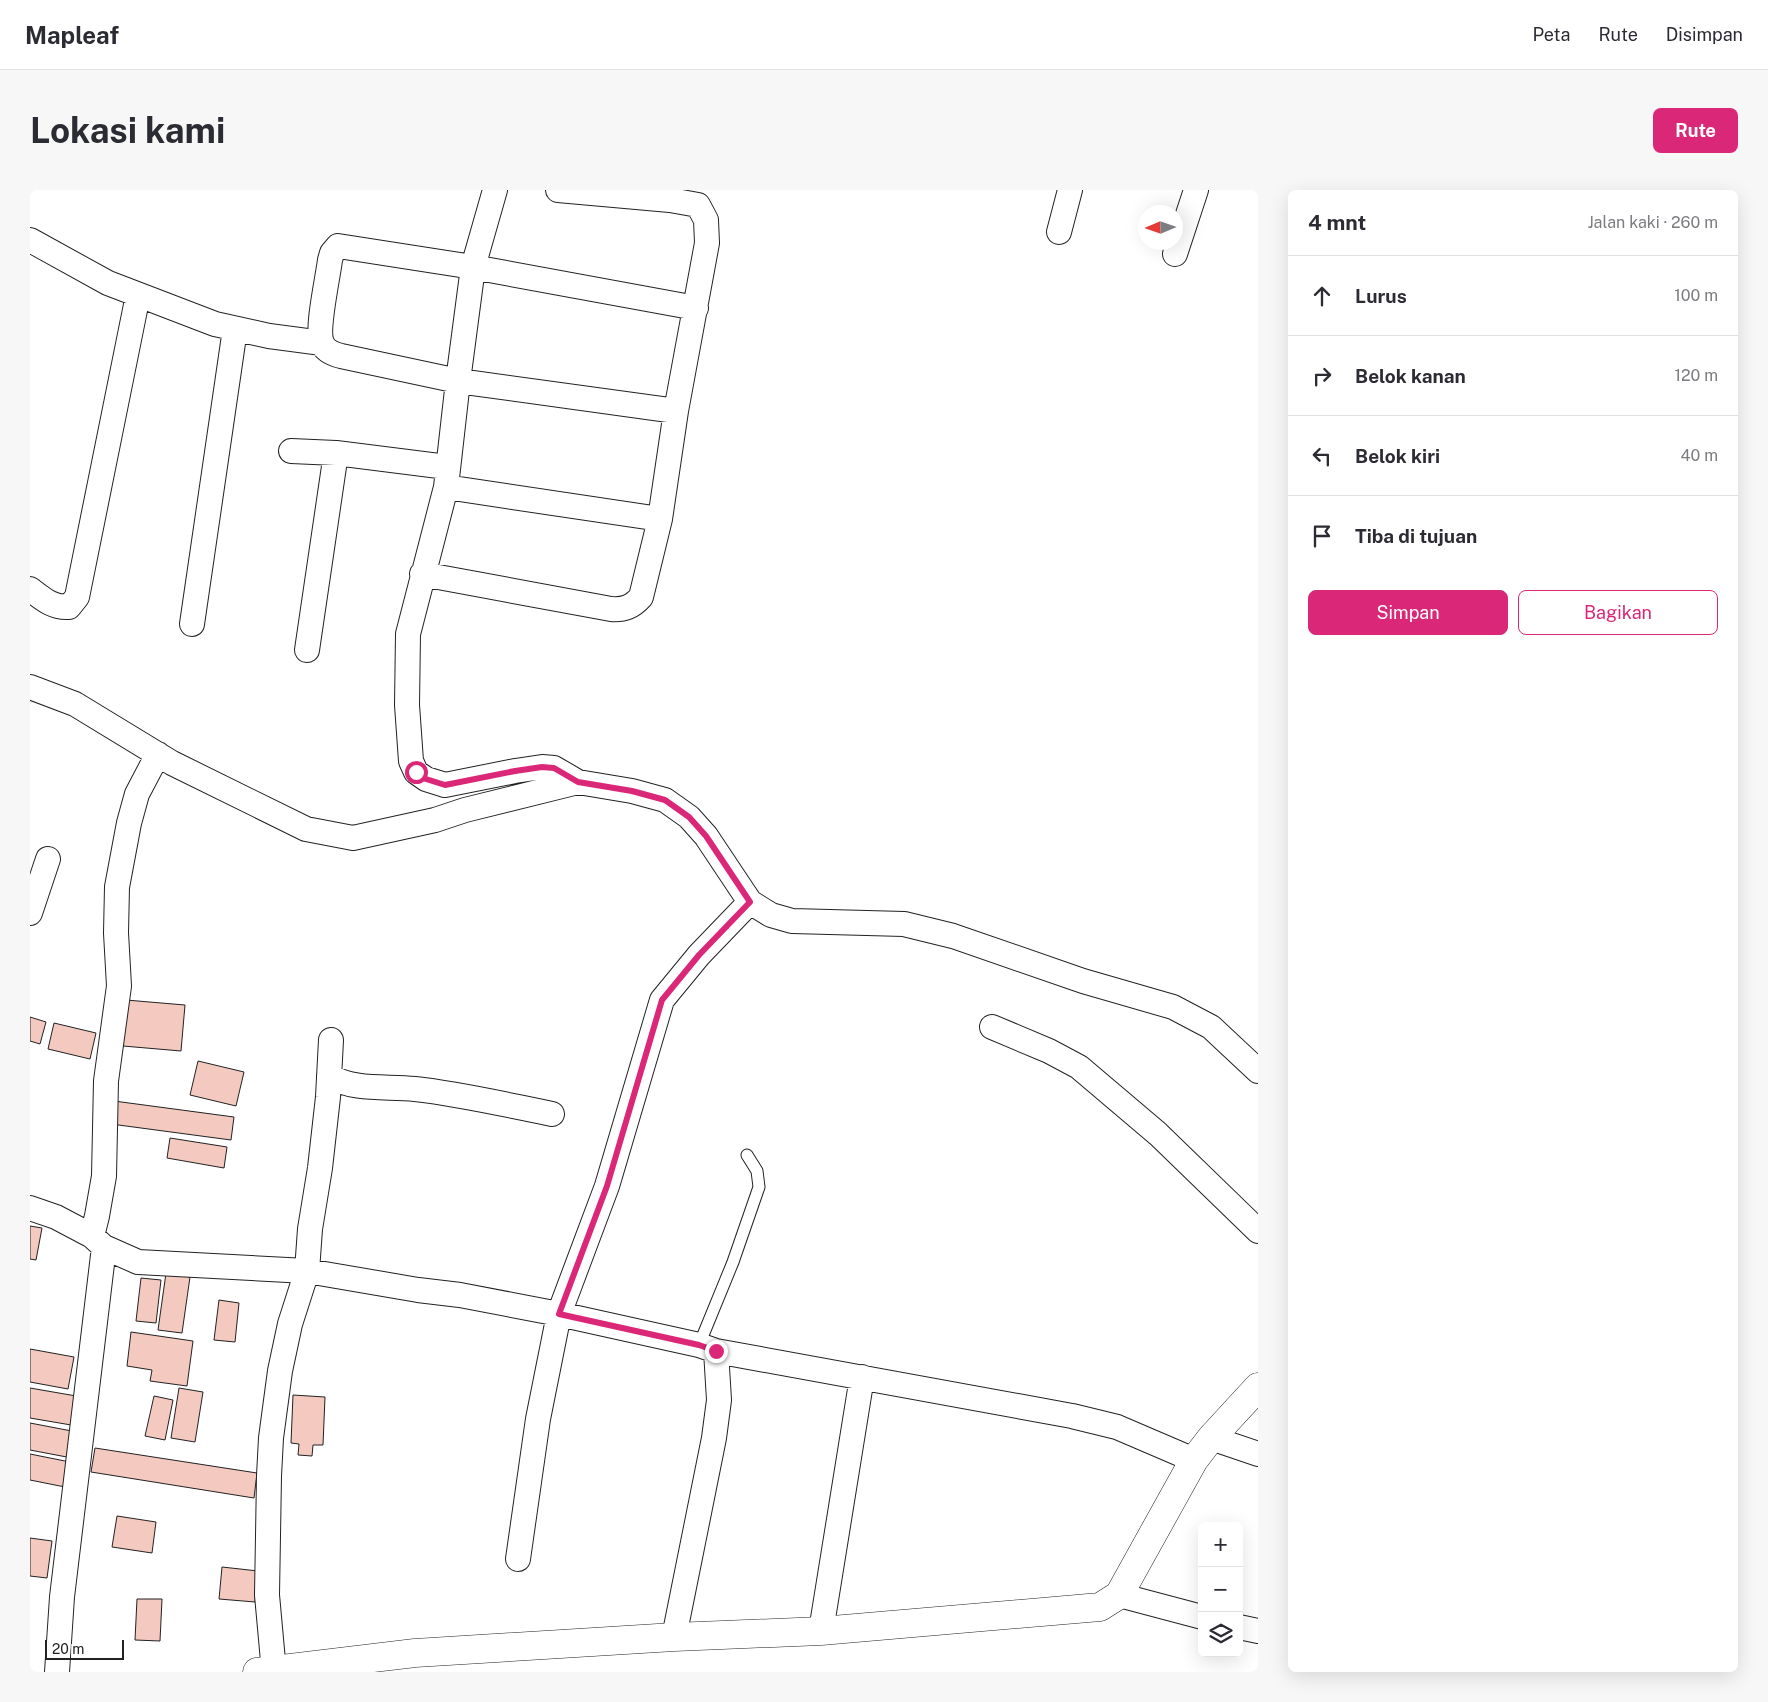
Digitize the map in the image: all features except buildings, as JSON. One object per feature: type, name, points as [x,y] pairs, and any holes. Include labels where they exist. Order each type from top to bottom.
[{"type":"street","points":[[495,190],[473,267],[446,477],[408,634],[407,705],[411,761],[416,772],[426,779],[445,785],[542,767],[554,768],[578,782],[632,791],[665,800],[689,817],[706,836],[743,910]]},
{"type":"street","points":[[422,574],[611,609],[628,608],[641,597],[660,519],[676,411],[707,243],[706,220],[698,205],[670,200],[558,190]]},
{"type":"street","points":[[1059,232],[1070,190]]},
{"type":"street","points":[[1175,254],[1196,190]]},
{"type":"street","points":[[30,240],[108,283],[215,324],[270,336],[322,343]]},
{"type":"street","points":[[676,411],[458,381],[330,352],[322,343],[320,331],[330,260],[332,253],[338,246],[473,267],[696,308]]},
{"type":"street","points":[[30,589],[47,602],[59,608],[69,607],[77,597],[138,295]]},
{"type":"street","points":[[192,624],[236,329]]},
{"type":"street","points":[[291,450],[336,453],[446,477],[660,519]]},
{"type":"street","points":[[307,650],[336,453]]},
{"type":"street","points":[[33,698],[75,704],[155,761],[172,763],[306,829],[353,838],[435,820],[465,810],[578,782]]},
{"type":"street","points":[[57,1672],[62,1597],[98,1242],[97,1216],[104,1176],[106,1081],[119,986],[116,933],[117,887],[129,823],[137,794],[155,761]]},
{"type":"street","points":[[30,913],[48,859]]},
{"type":"street","points":[[518,1558],[538,1419],[559,1314],[607,1186],[662,1000],[699,955],[743,910]]},
{"type":"street","points":[[743,910],[792,921],[904,924],[953,936],[1083,982],[1173,1007],[1211,1027],[1258,1071]]},
{"type":"street","points":[[992,1027],[1049,1052],[1079,1068],[1158,1134],[1258,1231]]},
{"type":"street","points":[[331,1040],[321,1160],[310,1229],[307,1272],[290,1324],[271,1438],[268,1476],[268,1671],[415,1653],[674,1637],[820,1631],[1100,1607],[1119,1595],[1194,1460],[1211,1438],[1258,1387]]},
{"type":"street","points":[[329,1076],[341,1083],[352,1086],[416,1089],[552,1114]]},
{"type":"street","points":[[30,1208],[56,1217],[98,1242],[138,1262],[307,1272],[460,1295],[559,1314],[708,1348],[1090,1420],[1117,1427],[1194,1460]]},
{"type":"street","points":[[674,1637],[714,1438],[719,1400],[708,1348]]},
{"type":"street","points":[[820,1631],[862,1377]]},
{"type":"street","points":[[1211,1438],[1258,1454]]},
{"type":"street","points":[[1119,1595],[1198,1616]]},
{"type":"street","points":[[1243,1628],[1258,1632]]},
{"type":"lane","points":[[708,1348],[733,1262],[759,1187],[757,1171],[747,1155]]},
{"type":"route","points":[[416,772],[426,779],[445,785],[515,771],[542,767],[554,768],[578,782],[632,791],[665,800],[689,817],[706,836],[750,902],[699,955],[662,1000],[607,1186],[559,1314],[699,1345],[716,1351]]}]
